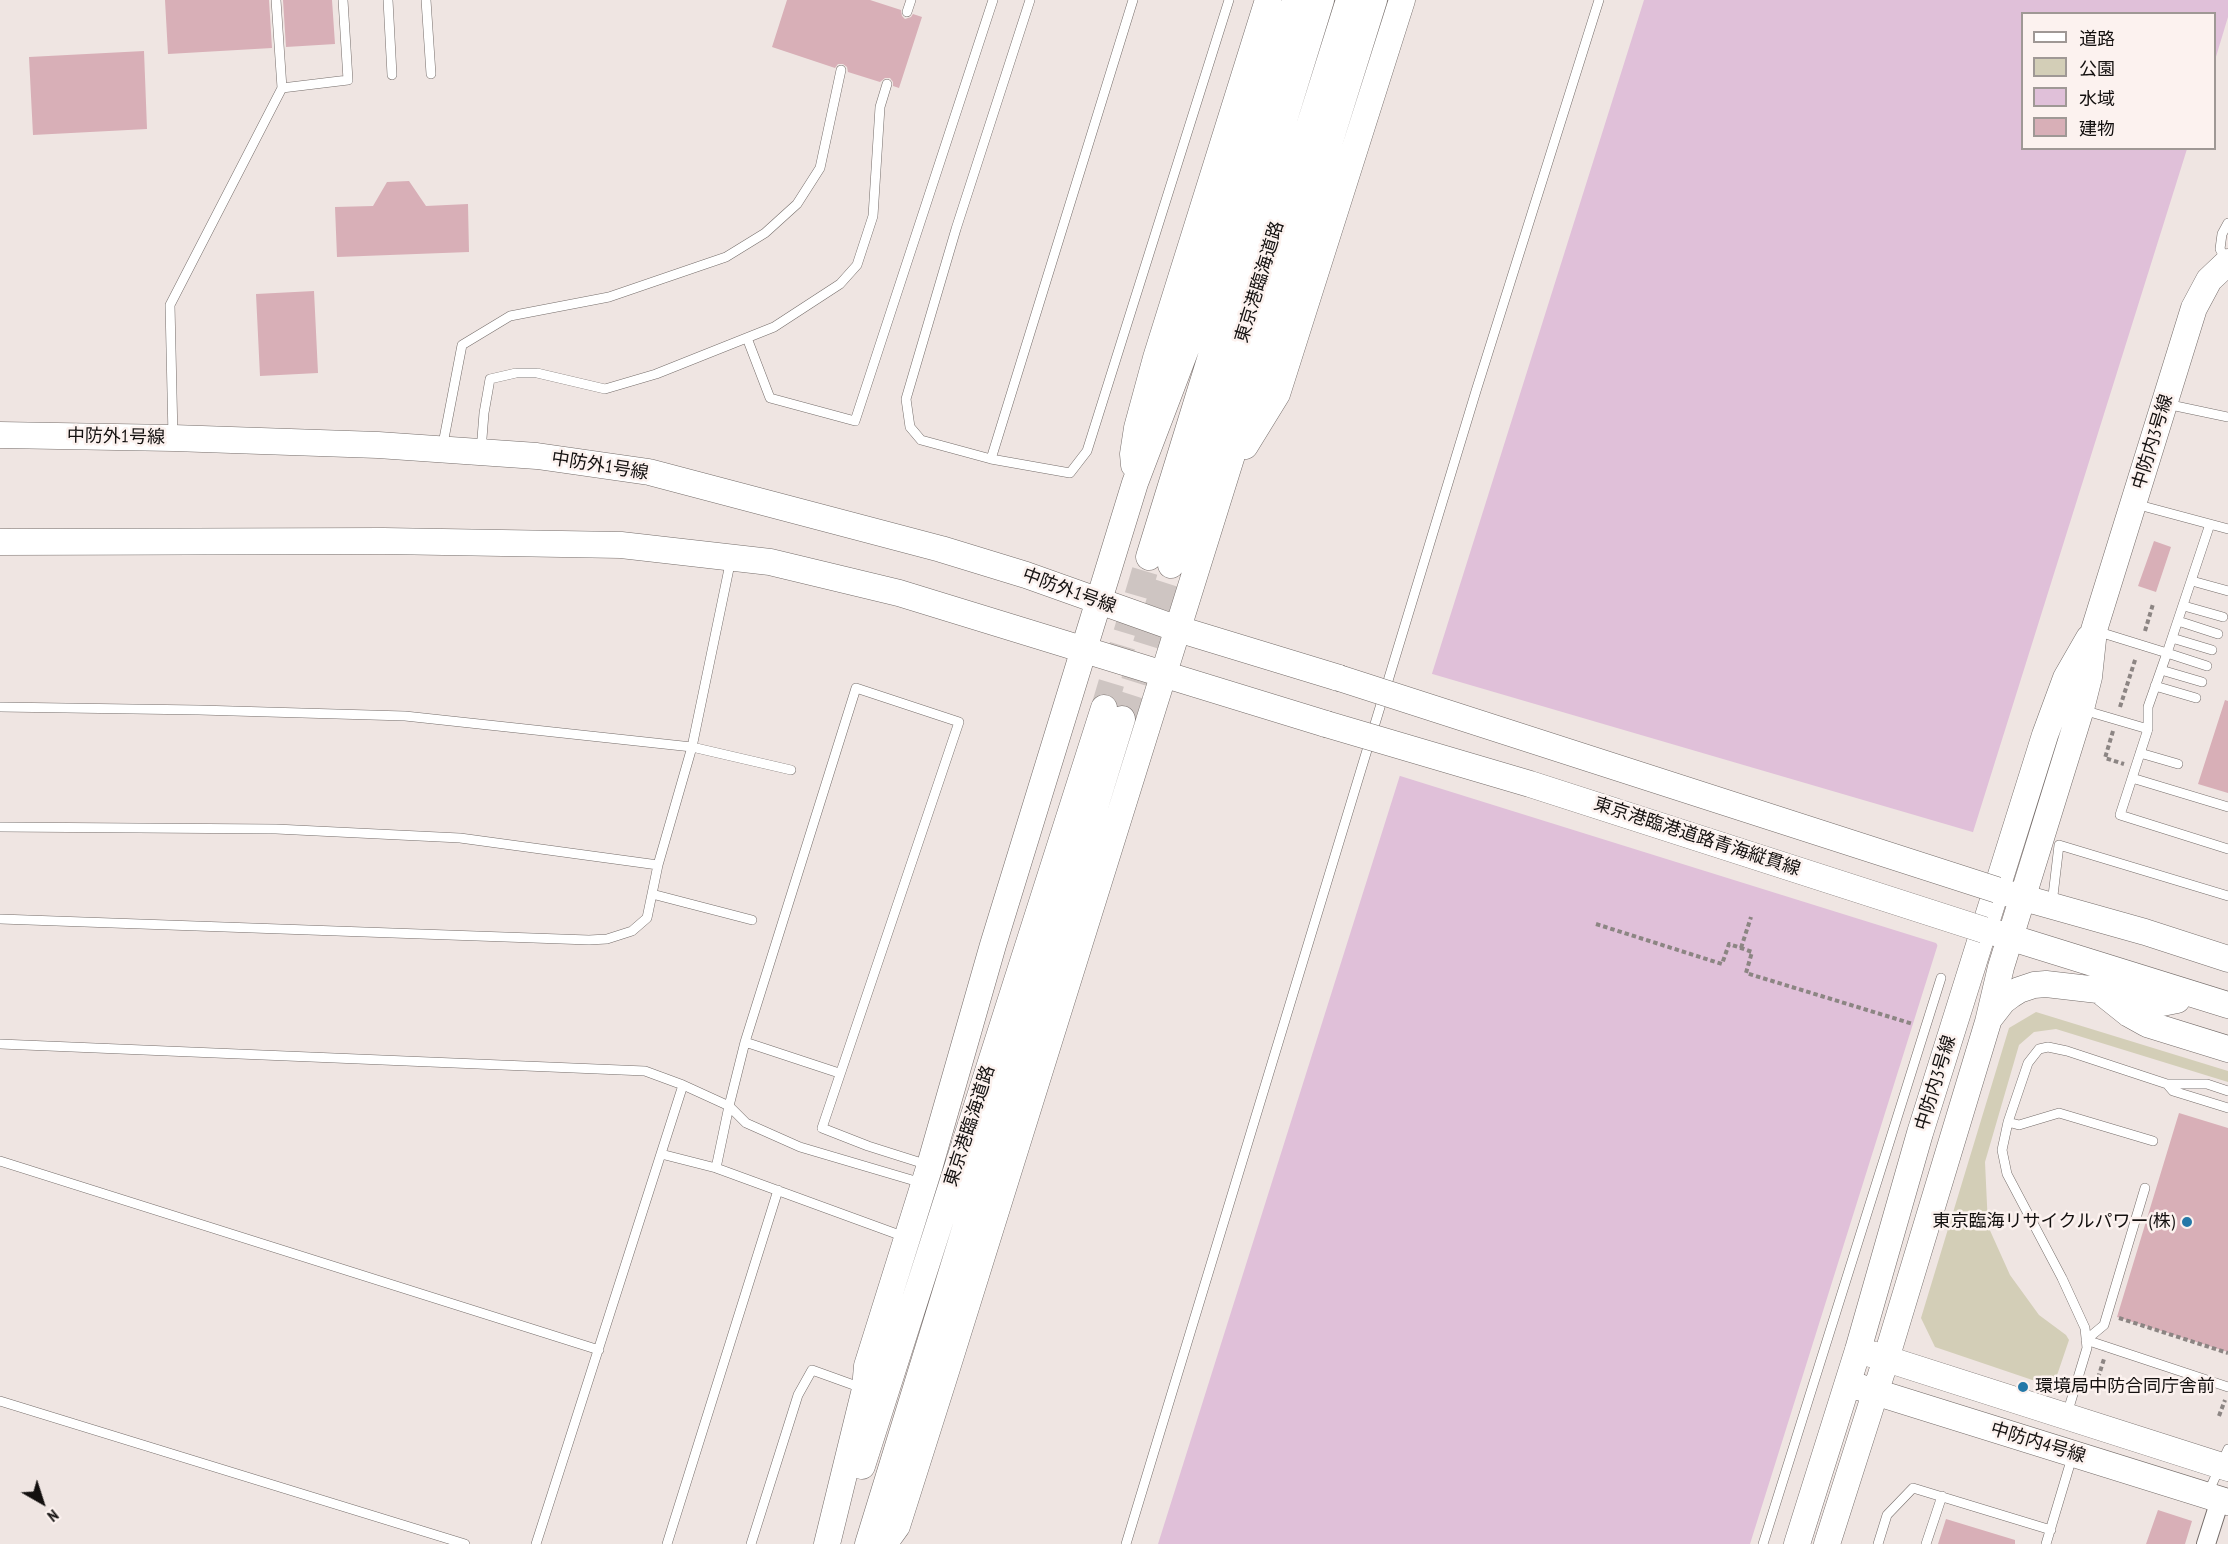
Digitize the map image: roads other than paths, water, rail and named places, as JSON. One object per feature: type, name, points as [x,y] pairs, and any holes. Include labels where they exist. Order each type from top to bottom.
[{"type":"street","points":[[1136,483],[1133,454],[1137,428],[1268,0]]},
{"type":"street","points":[[827,1544],[865,1389],[867,1365],[927,1175],[993,945],[1136,483],[1186,350],[1295,0]]},
{"type":"street","name":"東京港臨海道路","points":[[1321,0],[1160,561],[1349,0]]},
{"type":"street","points":[[884,1544],[897,1526],[1374,0]]},
{"type":"street","points":[[1224,482],[1277,394],[1401,0]]},
{"type":"street","name":"中防内3号線","points":[[1827,1544],[1876,1392],[1988,1022],[2022,898],[2081,709],[2089,677],[2094,630],[2194,308],[2209,280],[2228,263]]},
{"type":"street","name":"中防外1号線","points":[[0,435],[378,444],[537,456],[649,472],[941,549],[1026,575],[1178,628]]},
{"type":"street","points":[[0,542],[384,541],[621,544],[770,562],[837,577],[899,593],[1164,674]]},
{"type":"street","points":[[1178,628],[2022,898],[2228,959]]},
{"type":"street","name":"中防内3号線","points":[[1797,1544],[1858,1350],[1920,1133],[2045,735],[2066,678],[2094,630]]},
{"type":"street","name":"東京港臨港道路青海縦貫線","points":[[1164,674],[1530,784],[1984,930],[2228,1005]]},
{"type":"street","name":"東京港臨海道路","points":[[837,1544],[1113,713],[868,1544]]},
{"type":"street","points":[[1988,1022],[2003,1001],[2027,986],[2046,984],[2098,990],[2162,1003],[2196,997]]},
{"type":"street","points":[[2098,990],[2129,1014],[2147,1024],[2228,1049]]},
{"type":"street","name":"中防内4号線","points":[[1858,1350],[2066,1417],[2226,1461]]},
{"type":"street","name":"中防内4号線","points":[[1848,1383],[2218,1499]]},
{"type":"street","points":[[2206,1544],[2218,1499]]},
{"type":"lane","points":[[173,438],[170,305],[282,88],[276,0]]},
{"type":"lane","points":[[282,88],[348,80],[343,0]]},
{"type":"lane","points":[[388,0],[392,75]]},
{"type":"lane","points":[[426,0],[431,74]]},
{"type":"lane","points":[[908,12],[911,0]]},
{"type":"lane","points":[[747,338],[770,398],[855,421],[993,0]]},
{"type":"lane","points":[[1030,0],[956,229],[906,399],[910,427],[921,440],[991,459],[1070,473],[1087,451],[1229,0]]},
{"type":"lane","points":[[991,459],[1133,0]]},
{"type":"lane","points":[[1126,1544],[1473,402],[1599,0]]},
{"type":"lane","points":[[442,449],[462,345],[510,316],[609,297],[726,257],[765,232],[797,204],[820,168],[841,70]]},
{"type":"lane","points":[[481,451],[490,379],[516,373],[537,373],[605,389],[656,374],[774,327],[840,284],[857,265],[873,216],[880,107],[887,84]]},
{"type":"lane","points":[[2228,223],[2222,234],[2220,249],[2228,263]]},
{"type":"lane","points":[[2165,404],[2228,417]]},
{"type":"lane","points":[[2134,504],[2228,529]]},
{"type":"lane","points":[[2210,524],[2148,707],[2148,729],[2120,816],[2228,849]]},
{"type":"lane","points":[[0,919],[589,940],[607,939],[632,931],[647,918],[658,865],[693,747],[732,557]]},
{"type":"lane","points":[[2192,581],[2228,591]]},
{"type":"lane","points":[[2184,606],[2223,617]]},
{"type":"lane","points":[[2178,621],[2218,634]]},
{"type":"lane","points":[[2094,630],[2207,666]]},
{"type":"lane","points":[[2172,638],[2212,650]]},
{"type":"lane","points":[[2161,670],[2202,682]]},
{"type":"lane","points":[[2155,686],[2196,698]]},
{"type":"lane","points":[[716,1168],[745,1042],[856,688],[959,722],[822,1128],[868,1146],[927,1175]]},
{"type":"lane","points":[[0,707],[405,716],[693,747],[791,771]]},
{"type":"lane","points":[[2081,709],[2148,729]]},
{"type":"lane","points":[[2140,753],[2178,764]]},
{"type":"lane","points":[[2132,778],[2228,807]]},
{"type":"lane","points":[[0,827],[276,829],[460,838],[658,865]]},
{"type":"lane","points":[[2052,906],[2059,845],[2228,896]]},
{"type":"lane","points":[[652,894],[752,920]]},
{"type":"lane","points":[[1763,1544],[1941,978]]},
{"type":"lane","points":[[745,1042],[839,1074]]},
{"type":"lane","points":[[0,1044],[645,1071],[729,1106],[746,1123],[800,1147],[927,1175]]},
{"type":"lane","points":[[2066,1417],[2087,1348],[2085,1328],[2062,1278],[2007,1174],[2002,1150],[2008,1122],[2028,1063],[2039,1049],[2048,1047],[2067,1051],[2167,1084],[2207,1084],[2228,1090]]},
{"type":"lane","points":[[2167,1084],[2173,1091],[2228,1108]]},
{"type":"lane","points":[[536,1544],[683,1085]]},
{"type":"lane","points":[[2008,1122],[2019,1125],[2059,1113],[2153,1141]]},
{"type":"lane","points":[[662,1154],[716,1168],[908,1238]]},
{"type":"lane","points":[[0,1161],[598,1350]]},
{"type":"lane","points":[[2086,1340],[2104,1325],[2145,1188]]},
{"type":"lane","points":[[667,1544],[778,1190]]},
{"type":"lane","points":[[2086,1340],[2228,1387]]},
{"type":"lane","points":[[751,1544],[798,1395],[812,1370],[865,1389]]},
{"type":"lane","points":[[0,1401],[465,1544]]},
{"type":"lane","points":[[2046,1544],[2073,1454]]},
{"type":"lane","points":[[2218,1499],[2226,1461]]},
{"type":"lane","points":[[1878,1544],[1887,1515],[1913,1488],[2051,1530]]},
{"type":"lane","points":[[1926,1544],[1941,1496]]},
{"type":"water","points":[[1644,0],[2228,0],[2228,17],[2216,57],[2216,12],[2021,12],[2021,150],[2187,150],[1750,1544],[1158,1544]]},
{"type":"tunnel","points":[[1104,708],[1149,557]]},
{"type":"tunnel","points":[[1122,719],[1171,565]]},
{"type":"place","name":"東京臨海リサイクルパワー(株)","points":[[2187,1222]]},
{"type":"place","name":"環境局中防合同庁舎前","points":[[2023,1387]]}]
